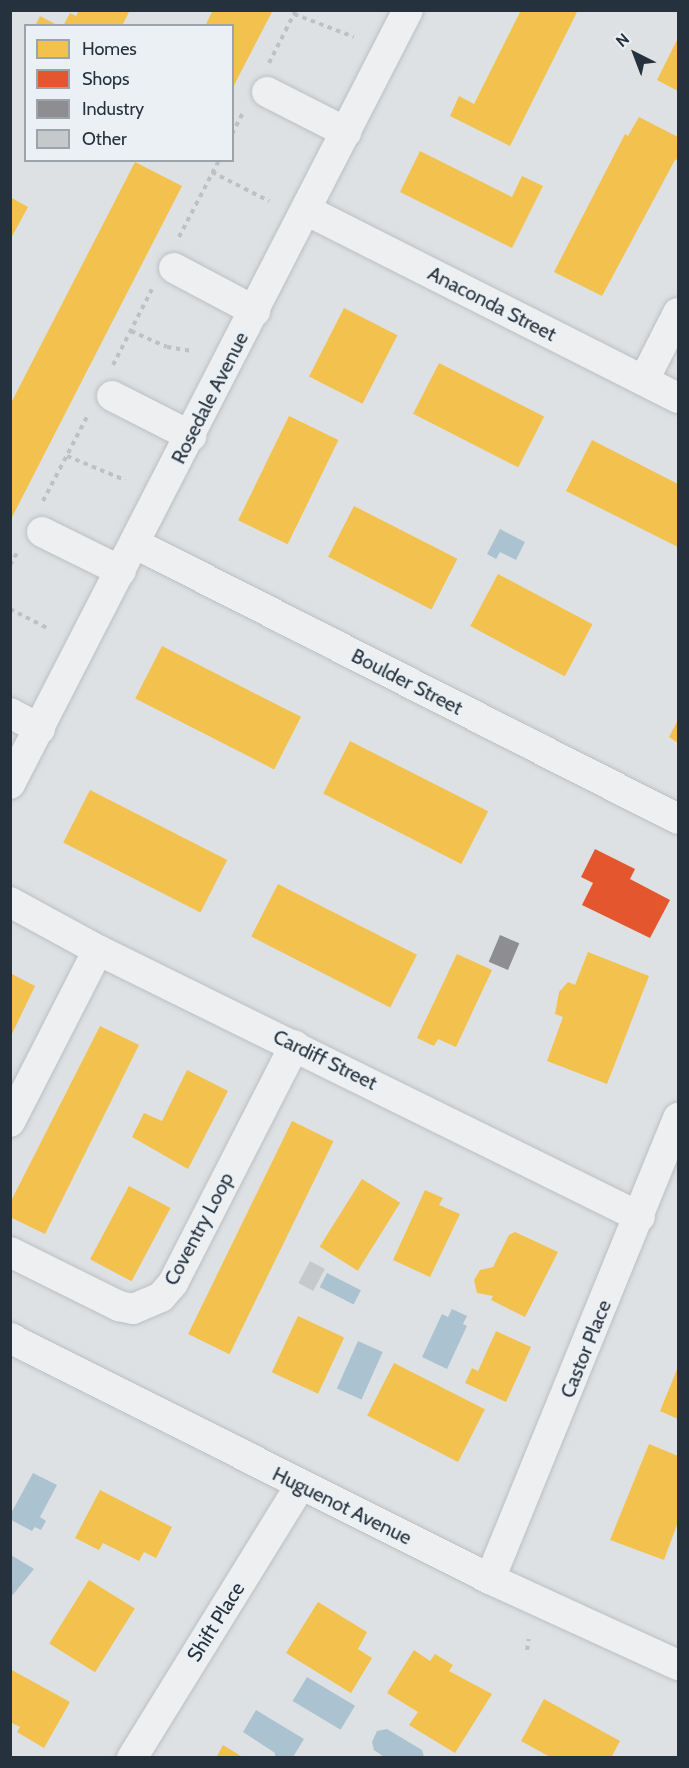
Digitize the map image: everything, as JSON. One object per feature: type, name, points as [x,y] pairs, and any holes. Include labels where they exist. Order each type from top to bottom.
[{"type":"street","name":"Rosedale Avenue","points":[[10,784],[136,544],[408,10]]},
{"type":"street","points":[[267,92],[346,132]]},
{"type":"street","name":"Anaconda Street","points":[[306,210],[678,398]]},
{"type":"street","points":[[174,268],[255,311]]},
{"type":"street","points":[[644,380],[678,313]]},
{"type":"street","points":[[112,396],[191,436]]},
{"type":"street","points":[[42,532],[121,571]]},
{"type":"street","name":"Boulder Street","points":[[136,544],[678,819]]},
{"type":"street","points":[[10,713],[40,729]]},
{"type":"street","name":"Cardiff Street","points":[[10,902],[98,950],[295,1045],[640,1217]]},
{"type":"street","points":[[10,1122],[98,950]]},
{"type":"street","name":"Coventry Loop","points":[[10,1251],[119,1306],[133,1309],[161,1297],[173,1283],[295,1045]]},
{"type":"street","name":"Castor Place","points":[[490,1579],[640,1217],[678,1118]]},
{"type":"street","name":"Huguenot Avenue","points":[[10,1338],[300,1486],[490,1579],[678,1665]]},
{"type":"street","name":"Shift Place","points":[[132,1758],[300,1486]]},
{"type":"path","points":[[294,14],[354,37]]},
{"type":"path","points":[[213,172],[269,201]]},
{"type":"path","points":[[131,331],[167,347],[192,351]]},
{"type":"path","points":[[67,456],[125,480]]},
{"type":"path","points":[[10,609],[49,628]]},
{"type":"path","points":[[527,1650],[529,1639]]},
{"type":"water","points":[[500,529],[525,542],[516,560],[500,552],[496,559],[487,554]]},
{"type":"water","points":[[327,1273],[361,1290],[354,1305],[320,1287]]},
{"type":"water","points":[[452,1309],[467,1316],[463,1324],[467,1326],[447,1369],[422,1357],[442,1314],[448,1317]]},
{"type":"water","points":[[358,1341],[383,1352],[362,1399],[337,1389]]},
{"type":"water","points":[[33,1473],[57,1485],[40,1517],[46,1521],[41,1530],[35,1527],[32,1531],[11,1520],[10,1515]]},
{"type":"water","points":[[11,1555],[34,1569],[11,1597]]},
{"type":"water","points":[[307,1677],[355,1706],[341,1730],[293,1701]]},
{"type":"water","points":[[256,1710],[304,1739],[293,1757],[275,1757],[275,1753],[243,1732]]},
{"type":"water","points":[[387,1729],[422,1750],[424,1757],[384,1757],[374,1750],[372,1742],[377,1731]]},
{"type":"building: Homes","points":[[79,10],[130,10],[123,24],[64,24],[70,13],[76,16]]},
{"type":"building: Homes","points":[[213,10],[273,10],[234,85],[234,24],[206,24]]},
{"type":"building: Homes","points":[[521,10],[578,10],[510,146],[450,116],[459,96],[474,104]]},
{"type":"building: Homes","points":[[40,16],[55,24],[36,24]]},
{"type":"building: Homes","points":[[678,38],[678,91],[657,80]]},
{"type":"building: Homes","points":[[639,117],[678,137],[678,159],[675,160],[602,296],[554,272],[625,134],[628,136]]},
{"type":"building: Homes","points":[[420,151],[512,197],[522,176],[543,186],[512,248],[400,192]]},
{"type":"building: Homes","points":[[135,162],[182,186],[10,521],[10,405]]},
{"type":"building: Homes","points":[[10,197],[28,207],[10,240]]},
{"type":"building: Homes","points":[[344,308],[397,335],[363,404],[309,377]]},
{"type":"building: Homes","points":[[439,363],[544,417],[518,467],[413,414]]},
{"type":"building: Homes","points":[[289,416],[338,440],[288,544],[238,520]]},
{"type":"building: Homes","points":[[592,440],[678,484],[678,547],[566,491]]},
{"type":"building: Homes","points":[[354,506],[457,559],[431,609],[328,557]]},
{"type":"building: Homes","points":[[498,574],[592,624],[565,676],[470,626]]},
{"type":"building: Homes","points":[[162,646],[301,717],[274,769],[135,699]]},
{"type":"building: Homes","points":[[678,720],[678,743],[669,737]]},
{"type":"building: Homes","points":[[350,741],[488,811],[461,864],[323,794]]},
{"type":"building: Homes","points":[[90,790],[227,860],[200,912],[63,843]]},
{"type":"building: Homes","points":[[278,884],[417,955],[390,1007],[251,937]]},
{"type":"building: Homes","points":[[588,952],[649,976],[607,1084],[547,1061],[563,1017],[555,1014],[559,992],[568,982],[575,985]]},
{"type":"building: Homes","points":[[457,954],[492,970],[456,1047],[438,1039],[434,1046],[417,1038]]},
{"type":"building: Homes","points":[[10,973],[35,986],[10,1038]]},
{"type":"building: Homes","points":[[100,1026],[139,1045],[45,1234],[10,1217],[10,1203]]},
{"type":"building: Homes","points":[[187,1070],[228,1091],[188,1169],[132,1137],[144,1113],[162,1121]]},
{"type":"building: Homes","points":[[292,1121],[333,1141],[229,1354],[188,1334]]},
{"type":"building: Homes","points":[[362,1179],[400,1203],[358,1271],[320,1247]]},
{"type":"building: Homes","points":[[129,1186],[170,1208],[132,1281],[90,1259]]},
{"type":"building: Homes","points":[[425,1190],[443,1198],[439,1205],[460,1214],[430,1277],[393,1260]]},
{"type":"building: Homes","points":[[515,1232],[558,1252],[525,1317],[491,1300],[493,1296],[477,1293],[474,1280],[480,1270],[493,1267],[509,1235]]},
{"type":"building: Homes","points":[[298,1316],[344,1338],[318,1394],[272,1372]]},
{"type":"building: Homes","points":[[496,1331],[531,1347],[506,1402],[465,1383],[472,1368],[478,1371]]},
{"type":"building: Homes","points":[[394,1363],[485,1409],[458,1462],[367,1416]]},
{"type":"building: Homes","points":[[678,1367],[678,1419],[660,1411]]},
{"type":"building: Homes","points":[[649,1444],[678,1456],[678,1522],[664,1560],[610,1540]]},
{"type":"building: Homes","points":[[100,1490],[172,1527],[156,1558],[144,1552],[139,1561],[103,1543],[99,1550],[75,1538]]},
{"type":"building: Homes","points":[[89,1580],[135,1609],[95,1672],[49,1644]]},
{"type":"building: Homes","points":[[318,1602],[367,1632],[358,1649],[372,1658],[351,1693],[286,1653]]},
{"type":"building: Homes","points":[[414,1650],[430,1661],[435,1654],[453,1665],[449,1671],[492,1694],[455,1753],[409,1725],[418,1712],[387,1693]]},
{"type":"building: Homes","points":[[10,1669],[70,1702],[44,1748],[17,1732],[20,1727],[10,1722]]},
{"type":"building: Homes","points":[[544,1699],[620,1741],[611,1758],[552,1758],[521,1741]]},
{"type":"building: Homes","points":[[223,1745],[244,1758],[216,1758]]},
{"type":"building: Shops","points":[[595,849],[635,869],[630,879],[670,900],[650,938],[582,905],[593,883],[581,877]]},
{"type":"building: Industry","points":[[500,935],[519,943],[508,970],[489,962]]},
{"type":"building: Other","points":[[310,1261],[325,1269],[313,1291],[298,1283]]}]
